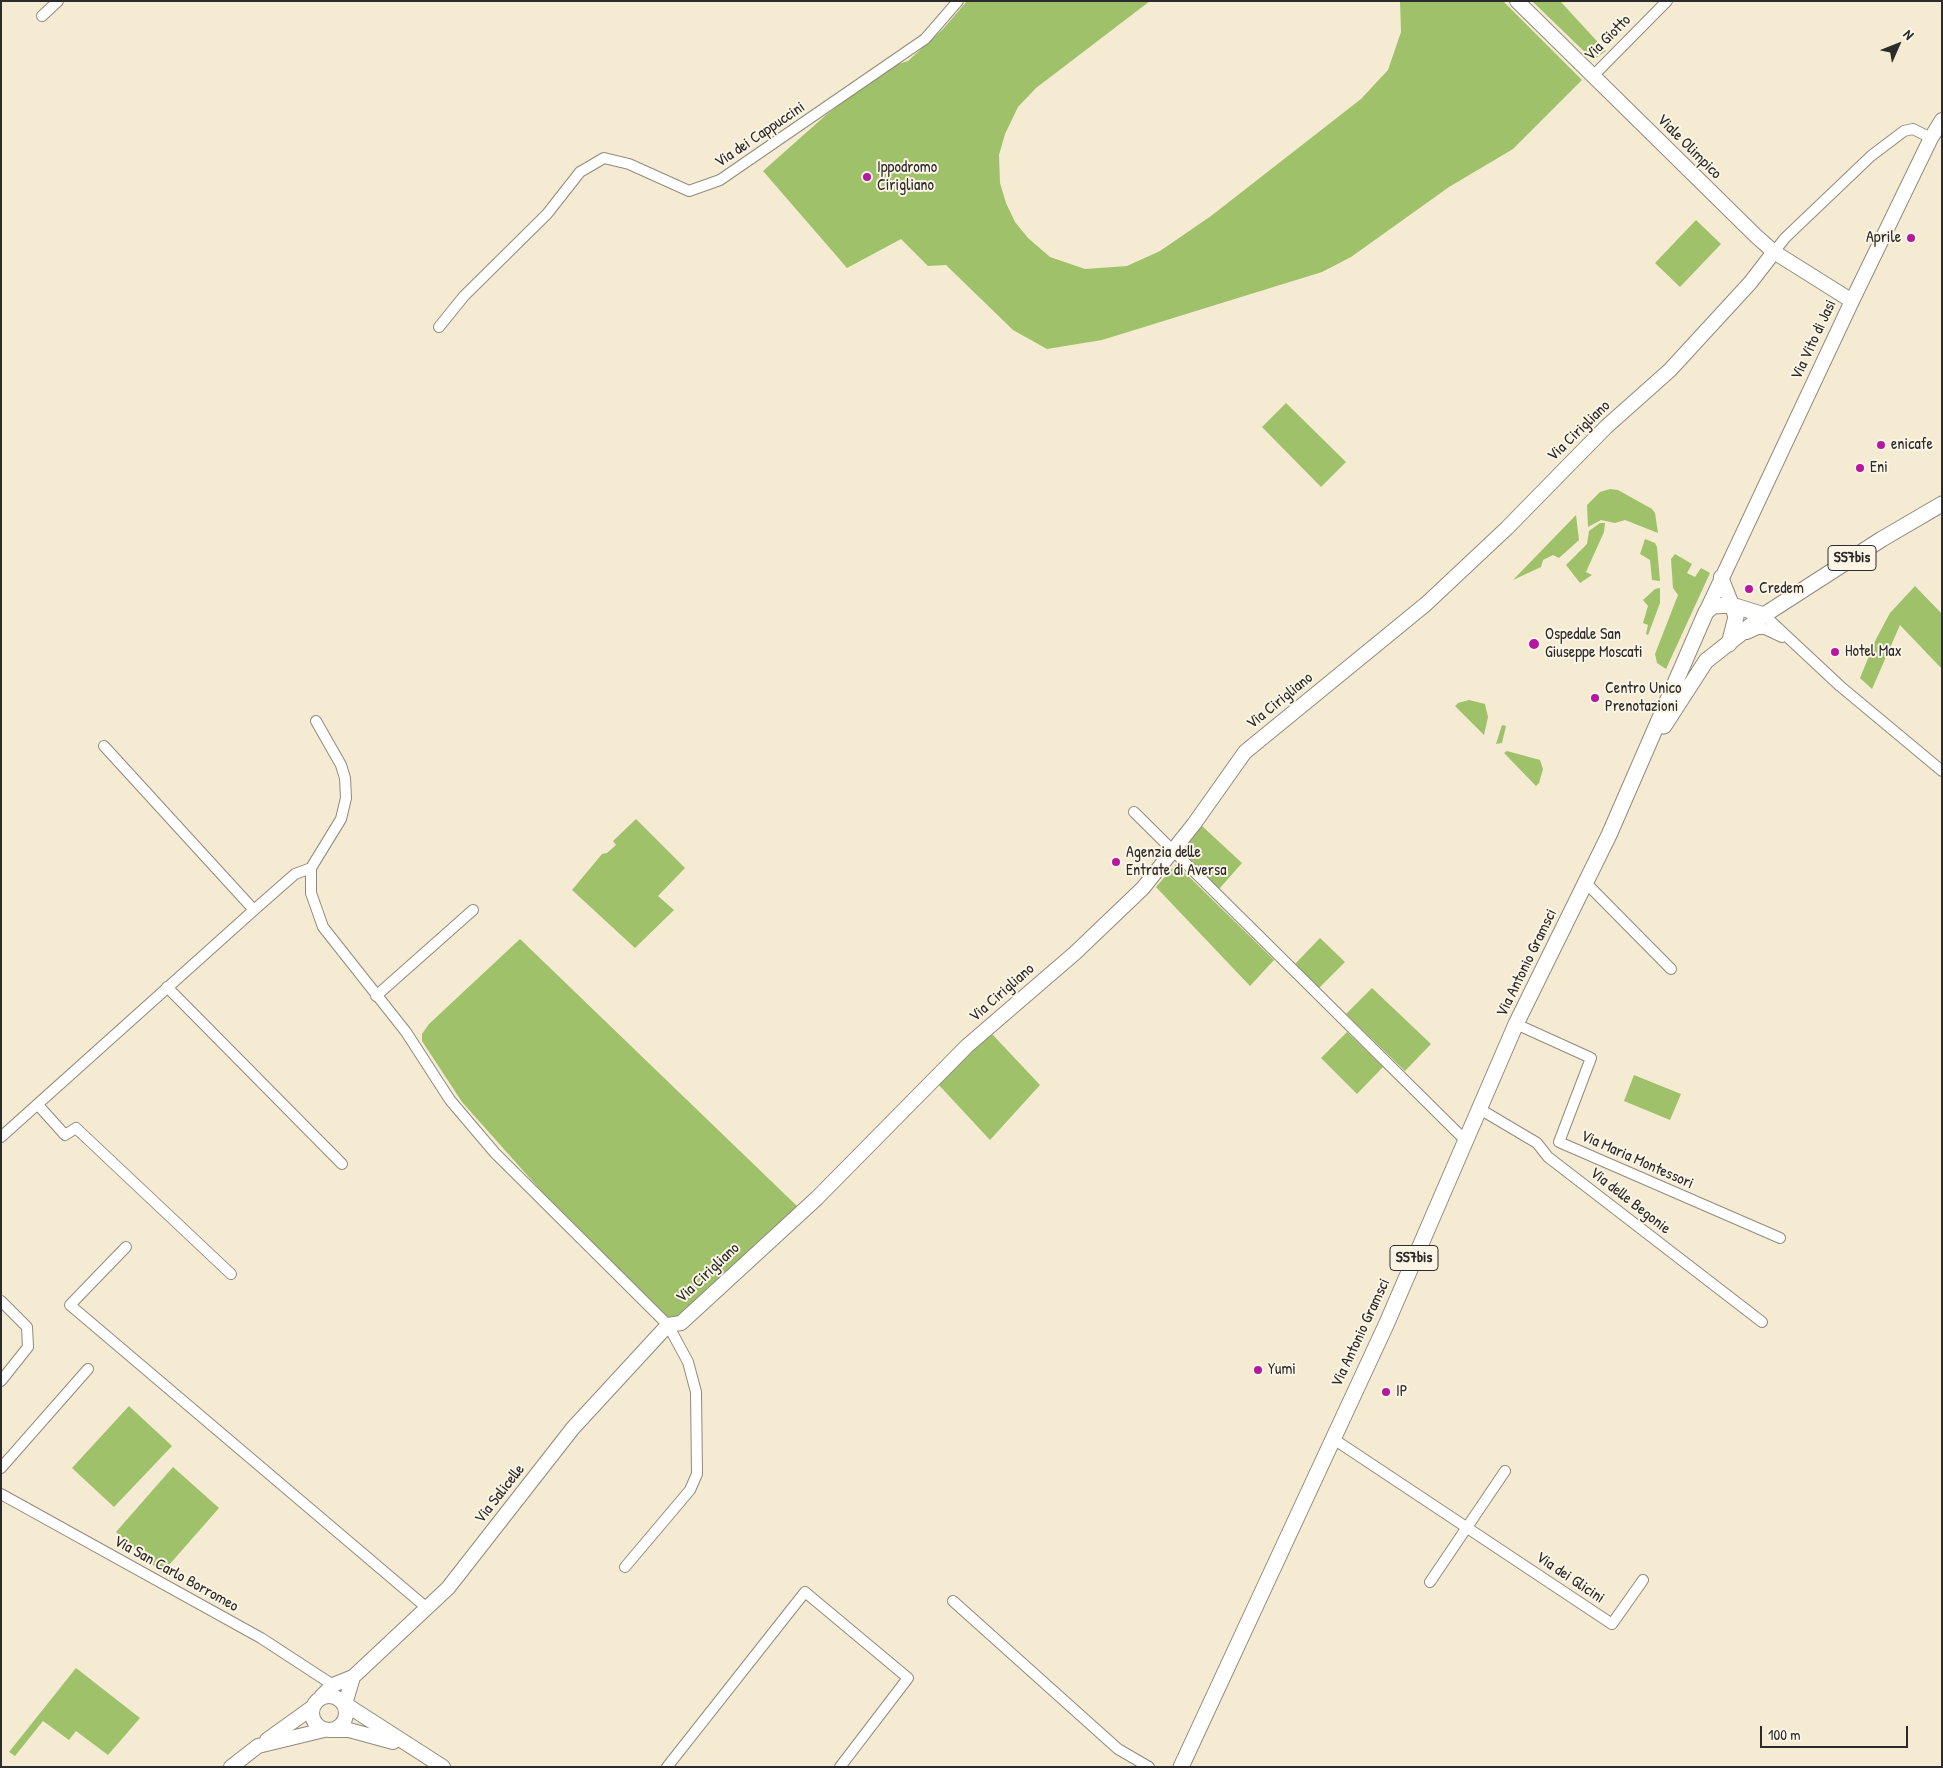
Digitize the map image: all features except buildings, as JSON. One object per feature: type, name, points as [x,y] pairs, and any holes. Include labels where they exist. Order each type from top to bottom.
[{"type":"main road","name":"SS7bis","points":[[1764,615],[1882,539],[1942,504]]},
{"type":"main road","points":[[1706,612],[1713,606],[1732,605],[1764,615]]},
{"type":"main road","points":[[1729,644],[1736,617],[1732,605]]},
{"type":"main road","name":"Via Antonio Gramsci","points":[[1181,1767],[1386,1325],[1478,1108],[1516,1024],[1586,883],[1647,750],[1706,612]]},
{"type":"main road","name":"Via Antonio Gramsci","points":[[1647,750],[1706,661],[1764,615]]},
{"type":"main road","points":[[1689,650],[1692,657],[1698,661],[1706,661]]},
{"type":"street","points":[[42,16],[58,1]]},
{"type":"street","name":"Via dei Cappuccini","points":[[439,327],[464,296],[548,214],[580,172],[604,158],[629,164],[689,191],[720,180],[925,39],[958,1]]},
{"type":"street","name":"Viale Olimpico","points":[[1517,1],[1774,252],[1852,301]]},
{"type":"street","name":"Via Giotto","points":[[1593,76],[1667,1]]},
{"type":"street","name":"Via Vito di Jasi","points":[[1706,612],[1852,301],[1931,138],[1942,120]]},
{"type":"street","name":"Via Cirigliano","points":[[668,1326],[681,1323],[816,1198],[967,1046],[1075,953],[1136,895],[1173,852],[1244,752],[1426,604],[1500,535],[1606,427],[1670,370],[1750,283],[1785,238],[1871,156],[1904,131],[1913,129],[1931,138]]},
{"type":"street","points":[[1721,577],[1732,605]]},
{"type":"street","points":[[1764,615],[1790,641],[1942,771]]},
{"type":"street","points":[[1729,644],[1758,629],[1765,629],[1790,641]]},
{"type":"street","points":[[316,721],[341,765],[345,778],[346,798],[340,819],[311,868],[310,893],[323,927],[406,1032],[450,1100],[495,1153],[668,1326],[688,1362],[696,1392],[697,1474],[690,1490],[625,1567]]},
{"type":"street","points":[[104,746],[254,910]]},
{"type":"street","points":[[1134,812],[1465,1140]]},
{"type":"street","points":[[2,1136],[295,874],[311,868]]},
{"type":"street","points":[[1586,883],[1671,969]]},
{"type":"street","points":[[376,996],[473,910]]},
{"type":"street","points":[[167,987],[342,1164]]},
{"type":"street","name":"Via Maria Montessori","points":[[1516,1024],[1591,1058],[1559,1142],[1780,1238]]},
{"type":"street","points":[[38,1104],[65,1135],[76,1128],[230,1274]]},
{"type":"street","name":"Via delle Begonie","points":[[1478,1108],[1537,1143],[1548,1157],[1762,1322]]},
{"type":"street","points":[[126,1247],[70,1305],[427,1608]]},
{"type":"street","points":[[1,1301],[27,1327],[28,1346],[1,1381]]},
{"type":"street","name":"Via Salicelle","points":[[352,1677],[448,1588],[573,1428],[668,1326]]},
{"type":"street","points":[[1,1468],[88,1369]]},
{"type":"street","name":"Via dei Glicini","points":[[1332,1438],[1612,1624],[1643,1580]]},
{"type":"street","points":[[1430,1582],[1505,1471]]},
{"type":"street","name":"Via San Carlo Borromeo","points":[[1,1494],[261,1638],[333,1686]]},
{"type":"street","points":[[667,1767],[805,1592],[908,1678],[840,1767]]},
{"type":"street","points":[[953,1601],[1118,1749],[1149,1767]]},
{"type":"street","points":[[232,1767],[317,1702],[333,1686],[352,1677]]},
{"type":"street","points":[[258,1746],[341,1726],[345,1721],[347,1710],[344,1704],[352,1677]]},
{"type":"street","points":[[412,1748],[374,1735],[349,1730],[327,1730],[312,1718],[317,1702],[332,1695],[444,1767]]},
{"type":"green space","name":"Ippodromo Cirigliano","points":[[967,1],[1150,1],[1036,88],[1018,107],[1005,134],[999,155],[1000,183],[1006,203],[1015,222],[1028,238],[1050,257],[1085,269],[1127,266],[1160,251],[1211,216],[1361,99],[1388,70],[1401,32],[1400,1],[1503,1],[1582,80],[1513,149],[1449,187],[1351,257],[1322,272],[1102,340],[1047,349],[1013,330],[946,265],[928,266],[901,239],[847,268],[763,171],[826,115],[889,67],[908,61],[943,29]]},
{"type":"green space","points":[[1532,1],[1560,1],[1606,51],[1596,58],[1591,58]]},
{"type":"green space","points":[[1696,220],[1721,244],[1680,287],[1655,263]]},
{"type":"green space","points":[[1286,403],[1346,462],[1321,487],[1262,427]]},
{"type":"green space","points":[[1610,489],[1618,490],[1652,509],[1655,513],[1658,533],[1625,520],[1615,523],[1601,520],[1588,527],[1587,505],[1600,492]]},
{"type":"green space","points":[[1576,515],[1579,540],[1559,558],[1553,555],[1543,560],[1541,567],[1513,580]]},
{"type":"green space","points":[[1600,523],[1605,523],[1604,532],[1586,572],[1592,575],[1580,583],[1566,565],[1587,544],[1589,531]]},
{"type":"green space","points":[[1645,539],[1655,543],[1657,547],[1660,581],[1652,580],[1650,560],[1640,554]]},
{"type":"green space","points":[[1675,554],[1692,564],[1687,573],[1695,577],[1701,568],[1710,573],[1666,669],[1657,663],[1655,654],[1678,595],[1673,588],[1671,559]]},
{"type":"green space","points":[[1915,586],[1942,614],[1942,669],[1900,625],[1872,689],[1860,678],[1876,639],[1890,613]]},
{"type":"green space","points":[[1660,588],[1660,603],[1648,635],[1646,634],[1648,625],[1643,623],[1648,606],[1643,600],[1655,589]]},
{"type":"green space","points":[[1469,700],[1485,704],[1488,717],[1484,735],[1455,706],[1458,703]]},
{"type":"green space","points":[[1502,725],[1506,726],[1502,743],[1496,744]]},
{"type":"green space","points":[[1507,751],[1540,760],[1543,769],[1539,783],[1536,786],[1504,753]]},
{"type":"green space","points":[[636,819],[685,868],[658,896],[674,910],[635,948],[572,890],[602,854],[607,853],[616,845],[613,841]]},
{"type":"green space","points":[[1201,825],[1242,863],[1219,889],[1183,852]]},
{"type":"green space","points":[[1176,864],[1274,960],[1250,986],[1156,887]]},
{"type":"green space","points":[[1320,938],[1345,962],[1319,988],[1295,964]]},
{"type":"green space","points":[[520,939],[797,1206],[681,1318],[670,1320],[543,1193],[462,1102],[422,1041],[422,1034],[429,1024]]},
{"type":"green space","points":[[1372,988],[1431,1044],[1405,1071],[1346,1014]]},
{"type":"green space","points":[[1347,1032],[1383,1067],[1357,1094],[1321,1058]]},
{"type":"green space","points":[[992,1034],[1040,1085],[990,1140],[937,1083]]},
{"type":"green space","points":[[1634,1075],[1681,1094],[1670,1120],[1624,1101]]},
{"type":"green space","points":[[129,1406],[172,1446],[114,1507],[72,1468]]},
{"type":"green space","points":[[173,1467],[219,1508],[162,1573],[116,1532]]},
{"type":"green space","points":[[76,1668],[140,1718],[108,1755],[76,1731],[69,1740],[43,1721],[15,1756],[9,1752]]},
{"type":"place","name":"Ippodromo Cirigliano","points":[[867,177]]},
{"type":"place","name":"Aprile","points":[[1911,238]]},
{"type":"place","name":"enicafe","points":[[1881,445]]},
{"type":"place","name":"Eni","points":[[1860,468]]},
{"type":"place","name":"Credem","points":[[1749,589]]},
{"type":"place","name":"Ospedale San Giuseppe Moscati","points":[[1534,644]]},
{"type":"place","name":"Hotel Max","points":[[1835,652]]},
{"type":"place","name":"Centro Unico Prenotazioni","points":[[1595,698]]},
{"type":"place","name":"Agenzia delle Entrate di Aversa","points":[[1116,862]]},
{"type":"place","name":"Yumi","points":[[1258,1370]]},
{"type":"place","name":"IP","points":[[1386,1392]]}]
